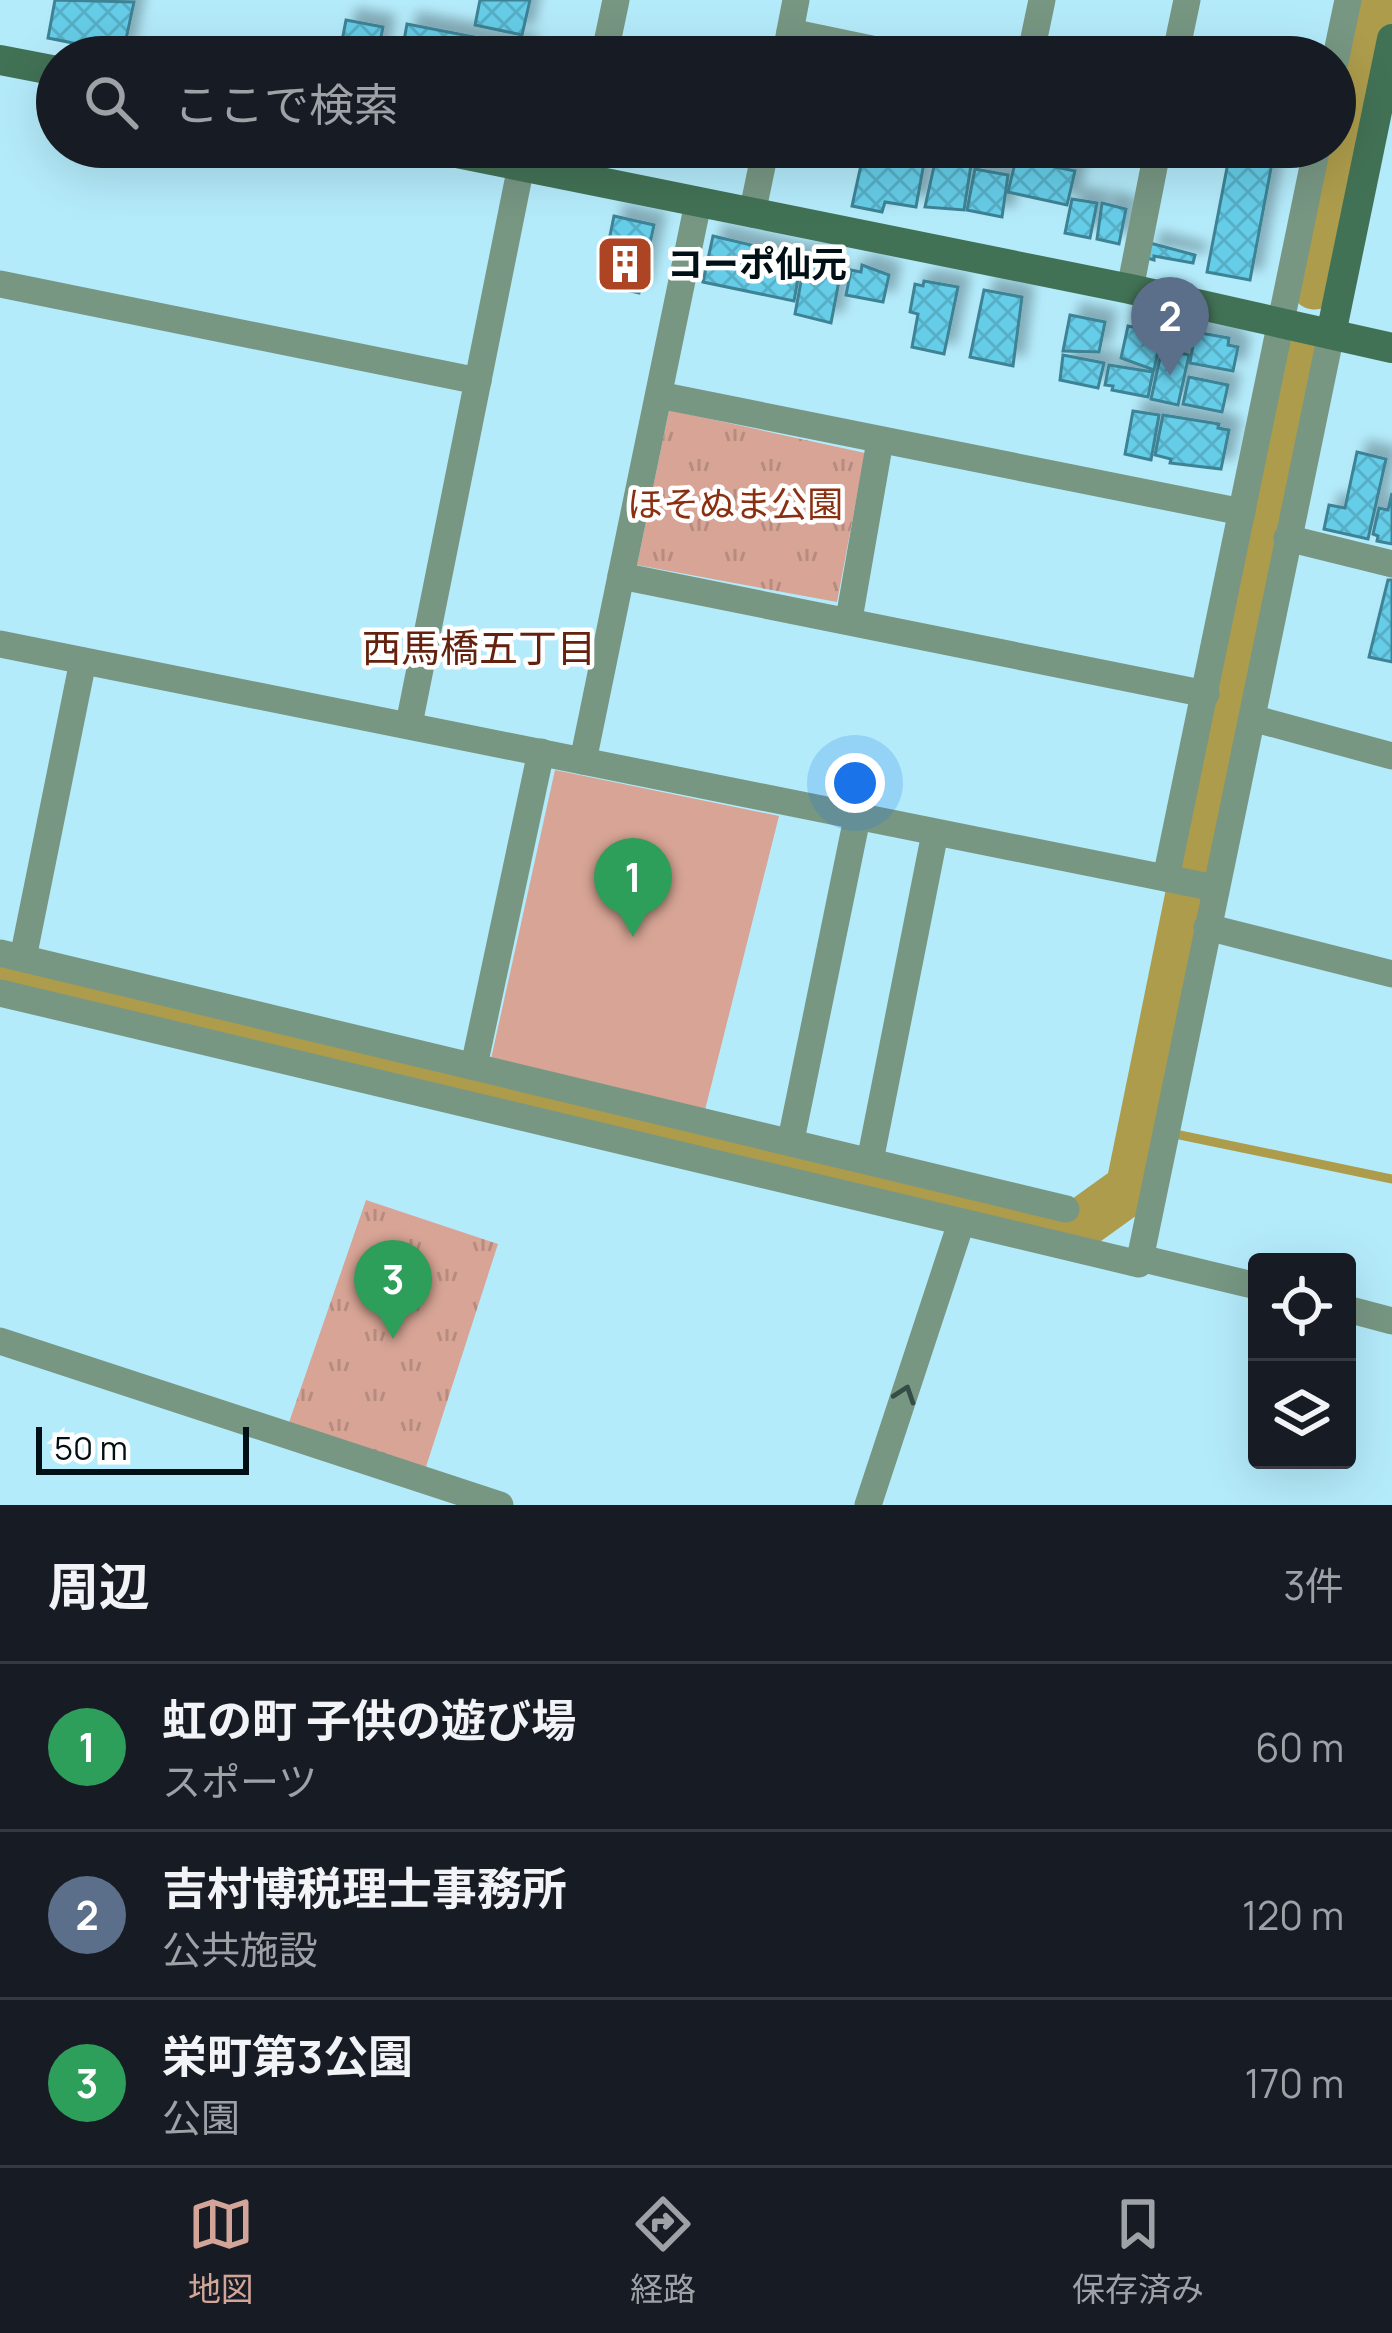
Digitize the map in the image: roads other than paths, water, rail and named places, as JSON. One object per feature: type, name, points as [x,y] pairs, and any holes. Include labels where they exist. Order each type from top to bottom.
[{"type":"street","points":[[608,36],[616,0]]},
{"type":"street","points":[[789,36],[796,0]]},
{"type":"street","points":[[1034,36],[1042,0]]},
{"type":"street","points":[[1179,36],[1186,0]]},
{"type":"street","points":[[1340,36],[1348,0]]},
{"type":"street","points":[[1166,878],[1242,512],[1383,127],[1392,39]]},
{"type":"street","points":[[0,60],[36,67]]},
{"type":"street","points":[[409,724],[520,168]]},
{"type":"street","points":[[600,168],[698,203],[1392,347]]},
{"type":"street","points":[[752,214],[762,168]]},
{"type":"street","points":[[1130,290],[1154,168]]},
{"type":"street","points":[[0,993],[1139,1264],[1287,538],[1316,168]]},
{"type":"street","points":[[583,761],[698,203]]},
{"type":"street","points":[[0,284],[478,381]]},
{"type":"street","points":[[659,395],[1242,512]]},
{"type":"street","points":[[849,620],[880,441]]},
{"type":"street","points":[[1287,538],[1392,564]]},
{"type":"street","points":[[621,576],[1206,694]]},
{"type":"street","points":[[0,644],[1215,888]]},
{"type":"street","points":[[83,661],[11,956],[1066,1209]]},
{"type":"street","points":[[1252,718],[1392,756]]},
{"type":"street","points":[[474,1066],[541,752]]},
{"type":"street","points":[[790,1140],[857,818]]},
{"type":"street","points":[[870,1161],[935,833]]},
{"type":"street","points":[[1207,927],[1392,974]]},
{"type":"street","points":[[868,1505],[962,1222]]},
{"type":"street","points":[[1140,1258],[1248,1284]]},
{"type":"street","points":[[1356,1311],[1392,1321]]},
{"type":"street","points":[[0,1341],[500,1505]]},
{"type":"waterway","points":[[1356,83],[1373,0]]},
{"type":"waterway","points":[[1315,284],[1339,168]]},
{"type":"waterway","points":[[0,970],[1074,1229],[1131,1188],[1303,345]]},
{"type":"waterway","points":[[1146,1128],[1392,1179]]},
{"type":"place","name":"コーポ仙元","points":[[625,264]]},
{"type":"place","name":"吉村博税理士事務所","points":[[1170,376]]},
{"type":"place","name":"虹の町 子供の遊び場","points":[[633,937]]},
{"type":"place","name":"栄町第3公園","points":[[393,1339]]},
{"type":"district","name":"西馬橋五丁目","points":[[479,648]]},
{"type":"park label","name":"ほそぬま公園","points":[[735,504]]}]
